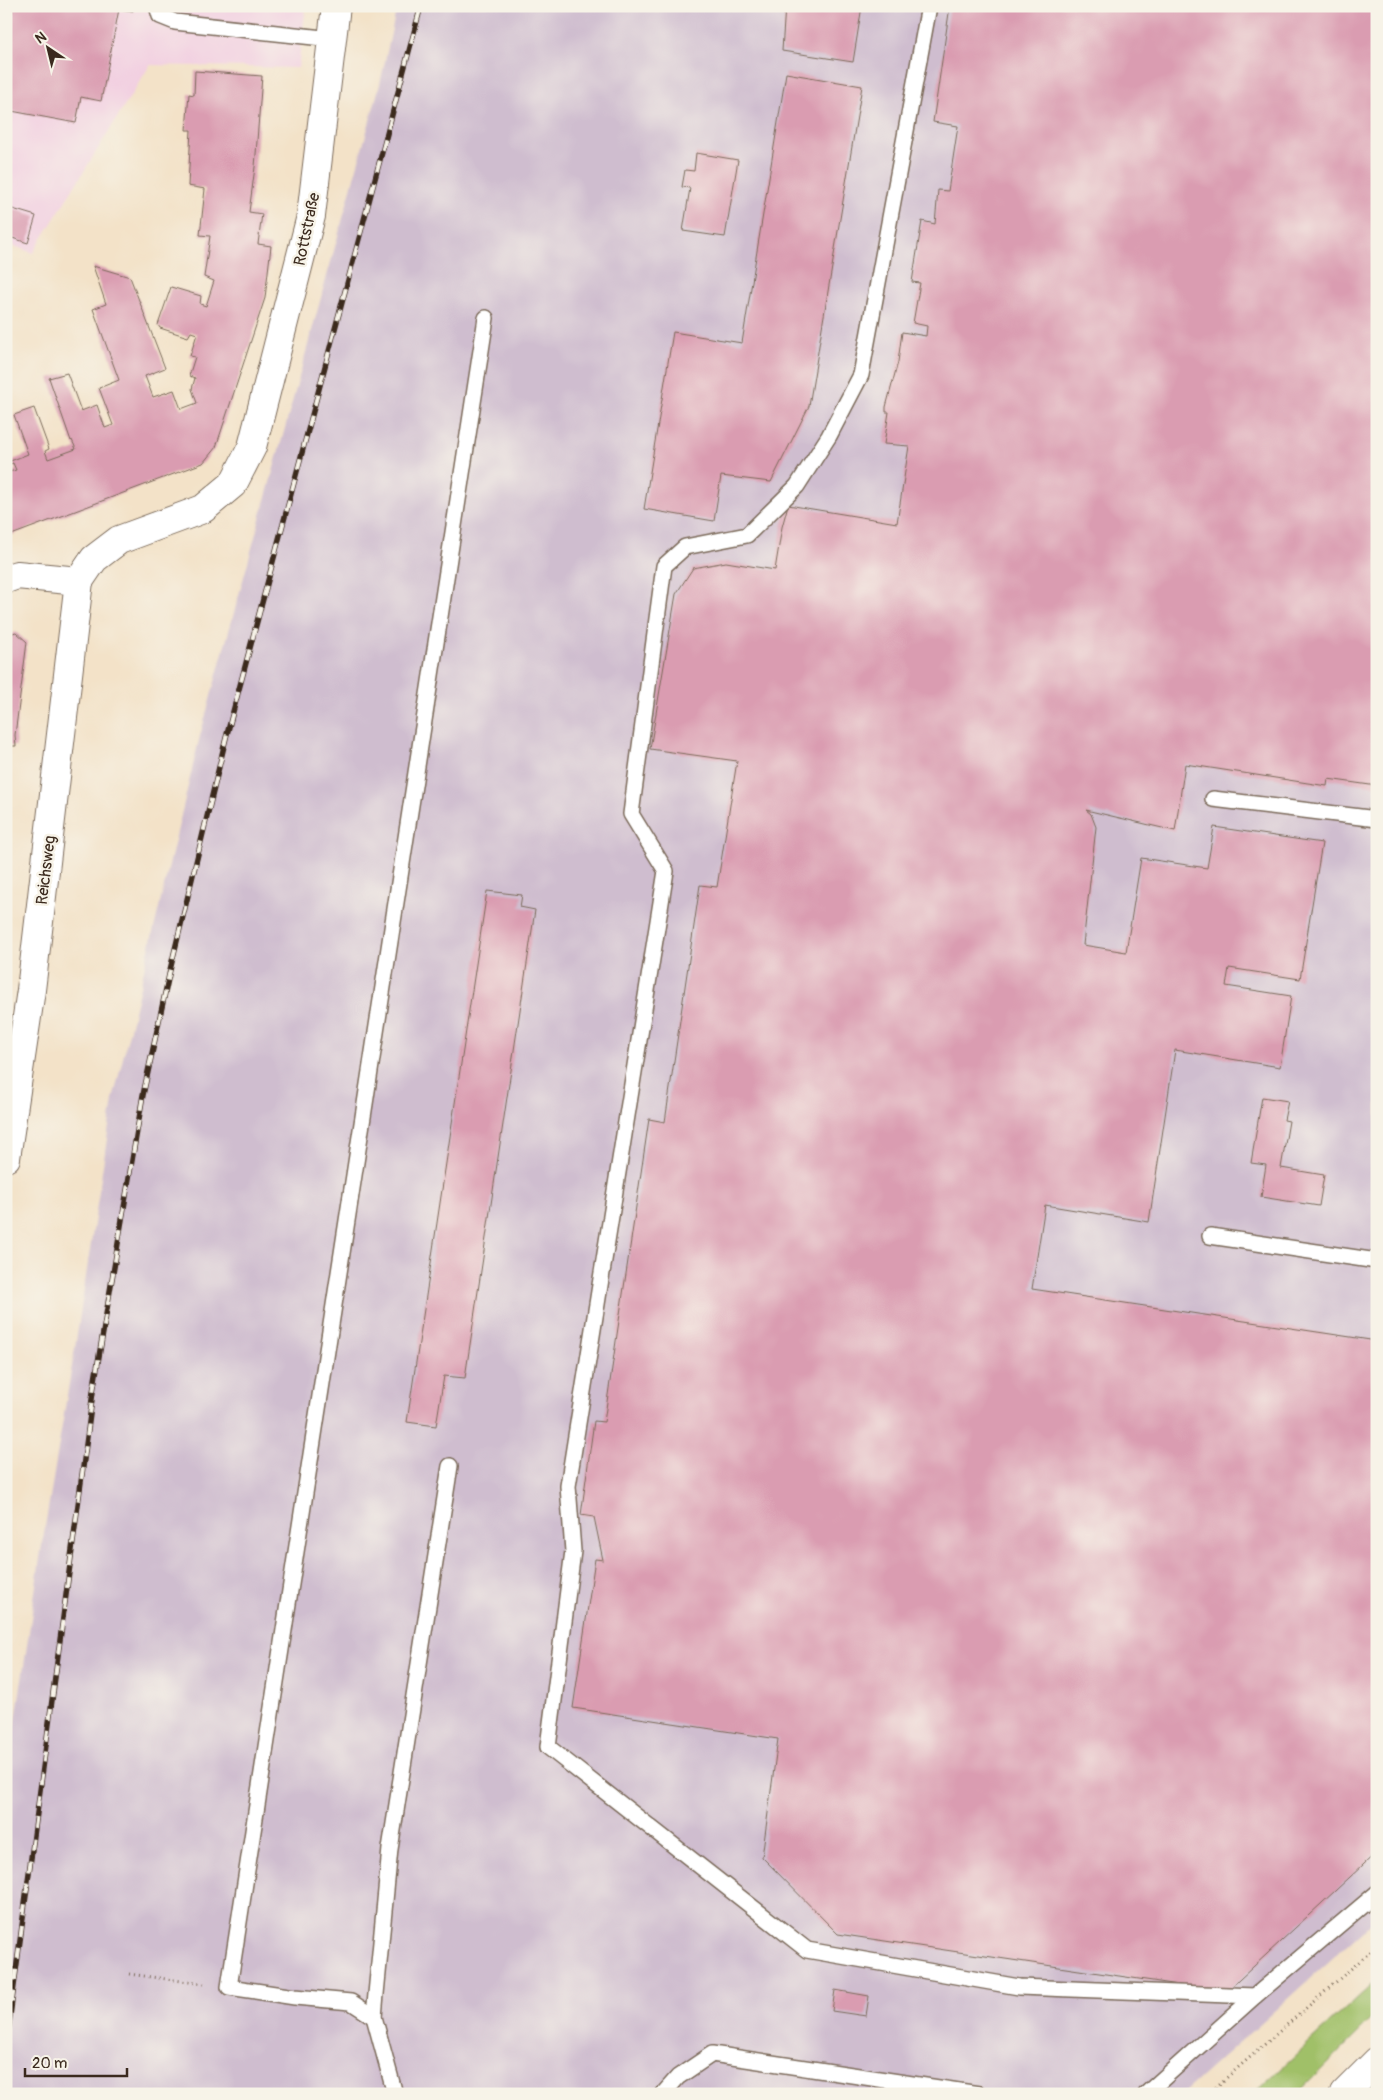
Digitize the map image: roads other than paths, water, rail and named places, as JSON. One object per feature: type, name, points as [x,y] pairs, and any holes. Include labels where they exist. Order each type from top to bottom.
[{"type":"street","name":"Rottstraße","points":[[79,581],[94,559],[120,540],[204,509],[233,484],[252,447],[311,216],[336,6]]},
{"type":"street","points":[[6,578],[17,574],[79,581]]},
{"type":"street","name":"Reichsweg","points":[[6,1158],[31,990],[79,581]]},
{"type":"street","points":[[1351,2091],[1377,2061]]},
{"type":"lane","points":[[157,6],[160,16],[175,22],[332,39]]},
{"type":"lane","points":[[929,6],[861,374],[829,436],[797,486],[747,535],[685,547],[664,566],[632,814],[666,871],[568,1486],[573,1551],[548,1747],[806,1950],[1019,1987],[1255,1996]]},
{"type":"lane","points":[[374,2017],[351,2002],[295,1997],[229,1987],[486,318]]},
{"type":"lane","points":[[1213,799],[1377,819]]},
{"type":"lane","points":[[1210,1236],[1377,1261]]},
{"type":"lane","points":[[395,2094],[374,2017],[390,1849],[450,1466]]},
{"type":"lane","points":[[1146,2094],[1255,1996],[1377,1893]]},
{"type":"lane","points":[[663,2094],[678,2076],[712,2054],[980,2094]]},
{"type":"railway","points":[[6,2046],[93,1392],[143,1095],[170,970],[226,738],[421,6]]}]
